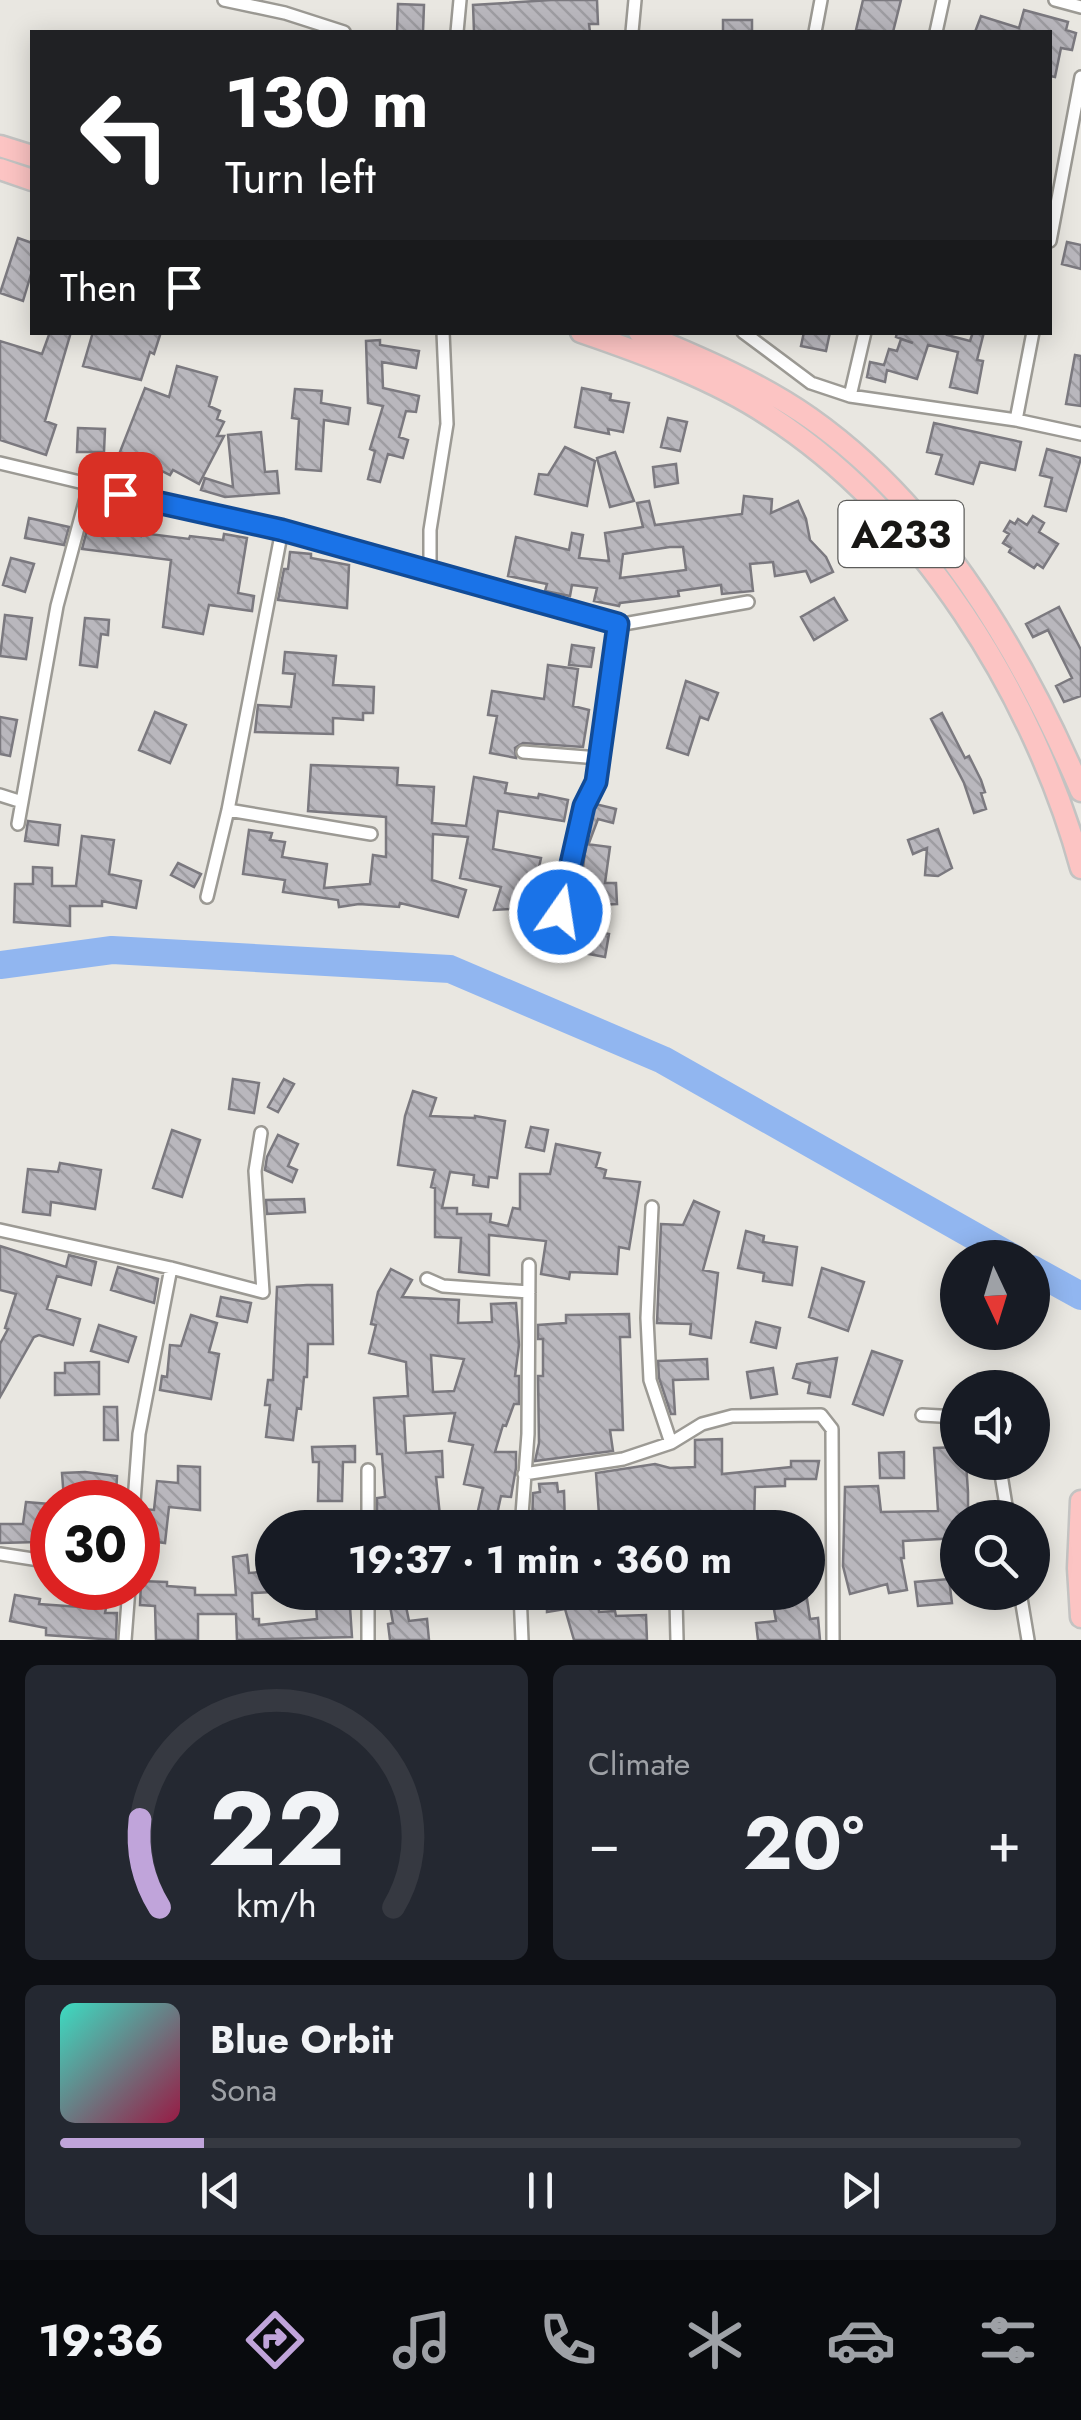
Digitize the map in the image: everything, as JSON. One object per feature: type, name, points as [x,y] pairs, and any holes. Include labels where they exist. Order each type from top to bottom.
[{"type":"highway","points":[[0,146],[30,155]]},
{"type":"highway","points":[[0,169],[30,179]]},
{"type":"highway","name":"A233","points":[[587,335],[712,385],[767,414],[865,494],[928,564],[986,644],[1043,755],[1081,868]]},
{"type":"highway","name":"A233","points":[[646,335],[773,394],[812,419],[881,480],[944,548],[1001,632],[1080,781]]},
{"type":"highway","points":[[1081,1500],[1081,1616]]},
{"type":"street","points":[[224,0],[286,13],[338,30]]},
{"type":"street","points":[[457,30],[460,0]]},
{"type":"street","points":[[632,30],[635,0]]},
{"type":"street","points":[[815,30],[821,0]]},
{"type":"street","points":[[936,30],[944,0]]},
{"type":"street","points":[[1055,0],[1081,7]]},
{"type":"street","points":[[1052,229],[1081,77]]},
{"type":"street","points":[[430,574],[430,530],[447,424],[442,335]]},
{"type":"street","points":[[850,396],[864,335]]},
{"type":"street","points":[[1016,420],[1031,335]]},
{"type":"street","points":[[761,338],[811,383],[850,396],[1016,420],[1081,434]]},
{"type":"street","points":[[0,463],[282,530],[618,624],[748,602]]},
{"type":"street","points":[[18,824],[57,606],[89,486]]},
{"type":"street","points":[[207,897],[228,810],[282,530]]},
{"type":"street","points":[[560,912],[584,806],[596,782],[618,624]]},
{"type":"street","points":[[523,752],[599,758]]},
{"type":"street","points":[[0,795],[22,802]]},
{"type":"street","points":[[228,810],[371,834]]},
{"type":"street","points":[[0,1230],[262,1292],[255,1171],[261,1133]]},
{"type":"street","points":[[652,1207],[650,1380],[671,1443]]},
{"type":"street","points":[[522,1510],[528,1434],[529,1265]]},
{"type":"street","points":[[136,1480],[139,1434],[171,1268]]},
{"type":"street","points":[[427,1278],[444,1286],[529,1292]]},
{"type":"street","points":[[524,1474],[608,1463],[671,1443],[702,1424],[732,1416],[822,1415],[832,1429],[834,1640]]},
{"type":"street","points":[[922,1415],[940,1416]]},
{"type":"street","points":[[368,1470],[368,1510]]},
{"type":"street","points":[[0,1554],[30,1559]]},
{"type":"street","points":[[126,1640],[127,1610]]},
{"type":"street","points":[[368,1610],[368,1640]]},
{"type":"street","points":[[521,1610],[522,1640]]},
{"type":"street","points":[[676,1610],[677,1640]]},
{"type":"street","points":[[1023,1610],[1028,1640]]},
{"type":"building","points":[[597,0],[598,24],[589,24],[590,30],[474,30],[473,5]]},
{"type":"building","points":[[863,0],[901,0],[894,30],[856,30]]},
{"type":"building","points":[[398,4],[424,5],[423,30],[397,30]]},
{"type":"building","points":[[1024,10],[1068,22],[1066,30],[1076,33],[1072,50],[1061,48],[1055,77],[1052,30],[976,30],[981,16],[1019,28]]},
{"type":"building","points":[[723,20],[752,20],[752,30],[723,30]]},
{"type":"building","points":[[18,238],[30,242],[30,278],[23,301],[0,293]]},
{"type":"building","points":[[1067,242],[1081,245],[1081,269],[1062,264]]},
{"type":"building","points":[[49,335],[70,335],[45,421],[56,425],[46,455],[0,440],[0,341],[42,354]]},
{"type":"building","points":[[92,335],[160,335],[141,380],[83,366]]},
{"type":"building","points":[[803,335],[829,335],[826,351],[801,346]]},
{"type":"building","points":[[947,335],[970,341],[972,335],[983,335],[977,360],[983,361],[977,393],[950,387],[958,352],[928,345],[917,379],[887,370],[885,382],[867,377],[870,362],[884,365],[889,349],[897,351],[901,339],[913,343],[896,337]]},
{"type":"building","points":[[380,340],[380,345],[419,351],[416,368],[382,362],[383,388],[419,396],[416,412],[406,411],[399,437],[408,440],[403,458],[388,454],[380,482],[368,479],[375,451],[370,449],[383,406],[368,403],[366,341]]},
{"type":"building","points":[[1075,355],[1081,356],[1081,406],[1066,404]]},
{"type":"building","points":[[177,366],[217,377],[209,406],[220,411],[217,419],[224,422],[217,436],[224,436],[199,484],[173,470],[170,475],[144,462],[139,472],[116,462],[145,388],[169,397]]},
{"type":"building","points":[[582,388],[611,394],[610,400],[629,403],[623,432],[608,429],[609,434],[575,427]]},
{"type":"building","points":[[295,389],[322,391],[321,403],[350,408],[348,424],[324,420],[321,471],[296,469],[299,419],[292,418]]},
{"type":"building","points":[[668,418],[687,422],[680,451],[661,447]]},
{"type":"building","points":[[934,423],[1021,442],[1015,470],[980,462],[973,484],[936,474],[942,455],[927,452]]},
{"type":"building","points":[[78,428],[105,429],[104,452],[77,452]]},
{"type":"building","points":[[261,432],[265,472],[277,471],[279,493],[225,497],[201,490],[205,478],[233,487],[228,435]]},
{"type":"building","points":[[565,447],[595,461],[587,506],[535,494],[539,474],[548,475]]},
{"type":"building","points":[[1047,449],[1081,458],[1066,511],[1045,506],[1052,478],[1040,475]]},
{"type":"building","points":[[615,452],[634,501],[610,507],[597,458]]},
{"type":"building","points":[[676,464],[678,483],[655,487],[653,467]]},
{"type":"building","points":[[96,496],[115,500],[109,530],[189,539],[190,536],[223,540],[224,534],[247,538],[238,593],[254,596],[252,611],[209,605],[203,634],[163,627],[171,560],[82,549]]},
{"type":"building","points":[[744,496],[772,499],[771,513],[798,501],[810,540],[826,557],[833,572],[811,582],[806,571],[775,576],[773,562],[750,564],[753,591],[722,594],[721,585],[619,606],[594,601],[597,588],[572,585],[570,596],[545,591],[547,584],[508,576],[516,537],[569,550],[572,533],[583,535],[579,558],[609,561],[605,533],[643,527],[637,503],[649,501],[655,525],[742,514]],"holes":[[[683,547],[686,570],[620,578],[623,554]]]},
{"type":"building","points":[[1033,516],[1044,523],[1039,532],[1058,544],[1043,568],[1037,564],[1034,568],[1009,552],[1011,548],[1003,543],[1010,521],[1015,524],[1018,519],[1027,525]]},
{"type":"building","points":[[29,518],[69,527],[64,545],[25,538]]},
{"type":"building","points":[[290,552],[349,565],[347,608],[278,600]]},
{"type":"building","points":[[11,558],[34,564],[25,592],[3,585]]},
{"type":"building","points":[[834,598],[847,620],[814,640],[801,617]]},
{"type":"building","points":[[1059,607],[1081,650],[1081,696],[1064,702],[1056,686],[1072,678],[1048,630],[1033,637],[1026,624]]},
{"type":"building","points":[[5,615],[32,618],[26,659],[0,656]]},
{"type":"building","points":[[85,618],[109,620],[108,635],[101,634],[97,667],[80,665]]},
{"type":"building","points":[[572,645],[594,648],[591,667],[569,665]]},
{"type":"building","points":[[285,652],[336,656],[333,685],[374,687],[373,713],[363,713],[363,720],[333,718],[333,734],[255,732],[258,705],[291,707],[295,674],[283,673]]},
{"type":"building","points":[[548,665],[578,669],[573,706],[589,710],[583,747],[523,743],[515,748],[516,758],[490,753],[497,716],[488,715],[492,691],[544,699]]},
{"type":"building","points":[[686,681],[718,693],[708,720],[700,717],[688,755],[667,748]]},
{"type":"building","points":[[155,712],[186,725],[170,763],[139,750]]},
{"type":"building","points":[[942,713],[981,780],[986,809],[974,813],[964,783],[931,719]]},
{"type":"building","points":[[0,717],[17,720],[10,756],[0,754]]},
{"type":"building","points":[[311,765],[398,768],[397,785],[434,787],[432,823],[466,826],[474,777],[507,783],[505,793],[568,800],[564,821],[498,811],[493,849],[541,858],[537,877],[552,880],[548,906],[528,902],[526,908],[494,910],[501,887],[460,878],[468,837],[433,834],[432,880],[466,890],[458,917],[400,903],[399,907],[339,907],[338,900],[283,892],[285,880],[243,874],[249,830],[272,833],[270,840],[285,842],[282,857],[327,864],[324,888],[370,884],[373,855],[386,857],[386,817],[308,811]]},
{"type":"building","points":[[595,804],[616,809],[613,823],[598,819],[589,843],[585,842]]},
{"type":"building","points":[[28,821],[60,825],[58,845],[25,841]]},
{"type":"building","points":[[938,829],[952,868],[938,876],[925,875],[927,848],[913,854],[908,840]]},
{"type":"building","points":[[82,836],[114,840],[109,874],[141,881],[136,908],[102,901],[102,906],[70,906],[70,926],[14,922],[15,884],[33,884],[33,867],[52,868],[52,886],[76,886]]},
{"type":"building","points":[[586,844],[610,847],[605,883],[616,883],[617,904],[577,906],[576,884],[581,884]]},
{"type":"building","points":[[178,863],[201,874],[194,887],[171,875]]},
{"type":"building","points":[[571,927],[609,934],[605,957],[567,950]]},
{"type":"building","points":[[233,1079],[259,1083],[254,1113],[229,1109]]},
{"type":"building","points":[[284,1079],[294,1084],[278,1112],[268,1107]]},
{"type":"building","points":[[413,1091],[436,1098],[430,1116],[505,1121],[497,1178],[489,1177],[488,1187],[473,1185],[474,1175],[450,1172],[442,1208],[457,1208],[457,1214],[491,1214],[490,1222],[508,1226],[513,1208],[520,1209],[520,1174],[550,1174],[556,1144],[600,1153],[596,1167],[606,1170],[604,1178],[640,1182],[629,1249],[619,1247],[617,1274],[570,1272],[569,1279],[541,1274],[546,1241],[489,1235],[489,1275],[459,1272],[461,1238],[435,1237],[435,1188],[431,1187],[435,1170],[398,1165]]},
{"type":"building","points":[[531,1127],[548,1130],[544,1151],[526,1147]]},
{"type":"building","points":[[172,1130],[200,1140],[182,1197],[153,1188]]},
{"type":"building","points":[[278,1135],[298,1144],[288,1166],[297,1170],[292,1182],[265,1170]]},
{"type":"building","points":[[60,1163],[101,1170],[95,1209],[51,1202],[50,1215],[23,1212],[28,1169],[58,1172]]},
{"type":"building","points":[[304,1199],[305,1212],[267,1214],[266,1200]]},
{"type":"building","points":[[694,1201],[719,1212],[703,1270],[718,1273],[711,1338],[690,1334],[691,1324],[657,1323],[661,1224],[683,1225]]},
{"type":"building","points":[[746,1231],[764,1236],[763,1242],[797,1247],[792,1285],[763,1281],[764,1273],[738,1268]]},
{"type":"building","points":[[0,1246],[66,1267],[69,1255],[96,1262],[91,1285],[57,1276],[47,1309],[80,1319],[73,1345],[34,1337],[0,1397],[0,1344],[8,1329],[5,1328],[16,1294],[0,1290]]},
{"type":"building","points":[[118,1267],[158,1279],[154,1303],[111,1290]]},
{"type":"building","points":[[822,1268],[864,1282],[848,1331],[809,1317]]},
{"type":"building","points":[[391,1269],[412,1280],[402,1297],[459,1300],[458,1323],[492,1322],[491,1304],[516,1303],[519,1345],[515,1376],[519,1376],[519,1404],[514,1404],[506,1426],[503,1425],[495,1452],[516,1452],[516,1468],[511,1497],[501,1496],[498,1510],[478,1510],[483,1488],[464,1484],[473,1445],[449,1441],[455,1413],[404,1416],[406,1453],[442,1451],[443,1477],[436,1477],[439,1510],[377,1510],[377,1498],[385,1497],[382,1454],[377,1454],[374,1398],[408,1396],[406,1362],[369,1353],[376,1325],[371,1324],[378,1292]],"holes":[[[431,1355],[464,1359],[454,1391],[433,1392]]]},
{"type":"building","points":[[332,1285],[333,1344],[308,1344],[307,1377],[301,1409],[297,1408],[293,1440],[266,1437],[270,1405],[265,1405],[268,1380],[273,1380],[277,1287]]},
{"type":"building","points":[[221,1297],[251,1303],[247,1322],[217,1316]]},
{"type":"building","points":[[629,1314],[630,1337],[620,1337],[623,1430],[610,1430],[613,1451],[535,1461],[539,1443],[538,1376],[543,1376],[543,1339],[538,1339],[538,1325],[566,1323],[566,1315]]},
{"type":"building","points":[[191,1315],[217,1323],[209,1352],[219,1354],[211,1399],[160,1390],[162,1376],[167,1377],[170,1345],[181,1346]]},
{"type":"building","points":[[756,1322],[780,1328],[776,1348],[751,1342]]},
{"type":"building","points":[[99,1325],[136,1337],[128,1362],[91,1351]]},
{"type":"building","points":[[872,1351],[902,1361],[883,1415],[853,1404]]},
{"type":"building","points":[[837,1358],[830,1397],[808,1393],[810,1383],[793,1378],[797,1364]]},
{"type":"building","points":[[707,1359],[708,1379],[673,1380],[675,1414],[671,1414],[659,1378],[658,1361]]},
{"type":"building","points":[[99,1362],[99,1394],[55,1395],[55,1373],[65,1373],[65,1363]]},
{"type":"building","points":[[773,1368],[777,1394],[751,1398],[747,1372]]},
{"type":"building","points":[[104,1407],[117,1407],[118,1440],[104,1440]]},
{"type":"building","points":[[722,1439],[722,1474],[791,1467],[791,1461],[819,1461],[816,1479],[785,1479],[785,1486],[755,1487],[754,1510],[599,1510],[596,1473],[655,1464],[695,1467],[695,1440]]},
{"type":"building","points":[[355,1446],[355,1462],[343,1462],[342,1501],[318,1501],[319,1462],[313,1462],[312,1447]]},
{"type":"building","points":[[934,1448],[940,1448],[940,1480],[967,1480],[968,1500],[940,1500],[940,1539],[903,1541],[901,1558],[907,1590],[889,1593],[887,1584],[850,1594],[843,1566],[845,1487],[878,1486],[881,1512],[938,1511]]},
{"type":"building","points":[[904,1452],[904,1478],[880,1478],[879,1453]]},
{"type":"building","points":[[178,1466],[200,1467],[200,1510],[169,1507],[165,1543],[160,1542],[160,1481],[178,1483]]},
{"type":"building","points":[[62,1473],[117,1476],[117,1480],[63,1480]]},
{"type":"building","points":[[557,1483],[558,1492],[564,1491],[565,1510],[532,1510],[533,1493],[540,1492],[539,1484]]},
{"type":"building","points":[[26,1502],[30,1502],[30,1542],[0,1543],[0,1524],[23,1524]]},
{"type":"building","points":[[247,1555],[249,1573],[255,1572],[253,1619],[259,1619],[259,1625],[317,1619],[316,1610],[350,1610],[352,1637],[237,1640],[236,1614],[198,1614],[198,1640],[156,1640],[160,1582],[195,1588],[195,1595],[236,1595],[233,1557]]},
{"type":"building","points":[[940,1580],[940,1604],[918,1606],[915,1582]]},
{"type":"building","points":[[15,1595],[30,1597],[30,1610],[117,1613],[116,1640],[46,1635],[46,1628],[10,1621]]},
{"type":"building","points":[[391,1610],[407,1610],[409,1621],[427,1619],[429,1640],[390,1640],[388,1624],[393,1623]]},
{"type":"building","points":[[565,1610],[646,1615],[647,1640],[574,1640]]},
{"type":"building","points":[[774,1610],[809,1610],[810,1619],[818,1618],[820,1640],[758,1640],[756,1623],[776,1621]]},
{"type":"waterway","points":[[0,965],[112,950],[450,969],[663,1060],[981,1240]]},
{"type":"waterway","points":[[1050,1279],[1081,1296]]},
{"type":"route","points":[[120,494],[282,530],[618,624],[596,782],[584,806],[560,912]]}]
